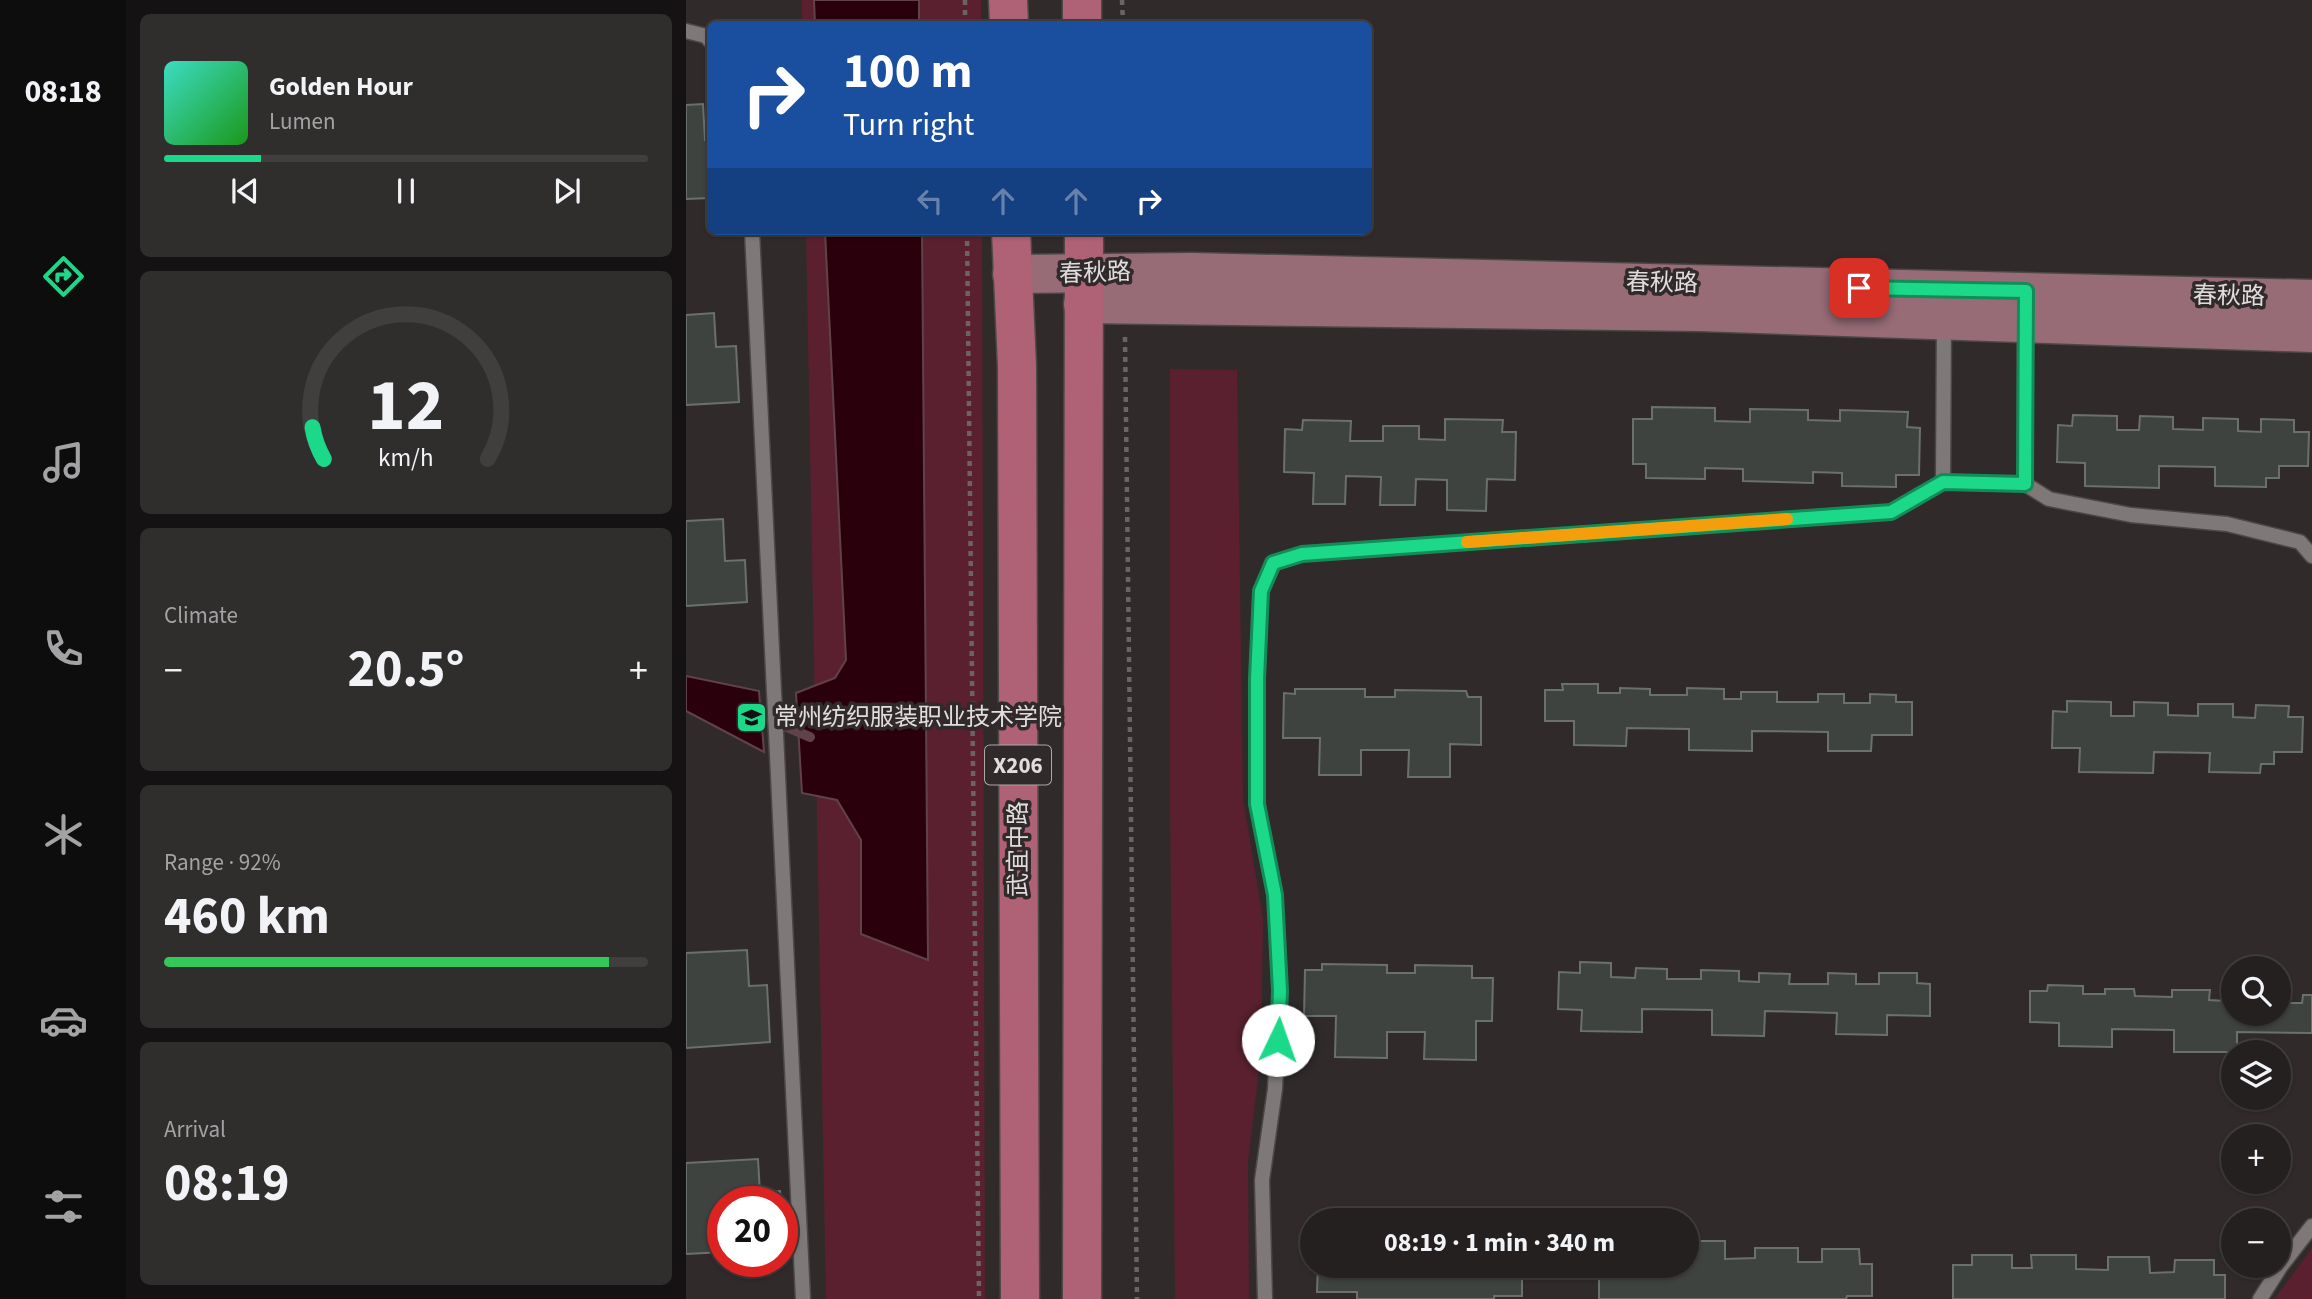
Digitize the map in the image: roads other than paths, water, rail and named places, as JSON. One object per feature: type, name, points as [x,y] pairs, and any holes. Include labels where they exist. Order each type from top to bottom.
[{"type":"main road","points":[[1008,0],[1009,21]]},
{"type":"main road","points":[[1082,0],[1082,21]]},
{"type":"main road","name":"武宜中路","points":[[1011,235],[1017,366],[1020,1299]]},
{"type":"main road","name":"X206","points":[[1082,1299],[1084,235]]},
{"type":"street","name":"春秋路","points":[[1084,289],[1192,272],[2025,307],[2312,299]]},
{"type":"street","name":"春秋路","points":[[1012,274],[1084,289],[1125,305],[1700,312],[1943,305]]},
{"type":"street","name":"春秋路","points":[[2025,307],[2312,333]]},
{"type":"lane","points":[[686,31],[707,37]]},
{"type":"lane","points":[[752,235],[803,1299]]},
{"type":"lane","points":[[1943,305],[1943,482]]},
{"type":"lane","points":[[2025,307],[2025,484]]},
{"type":"lane","points":[[1265,1299],[1262,1180],[1275,1089],[1280,991],[1275,895],[1257,804],[1257,679],[1261,591],[1273,563],[1302,554],[1891,512],[1943,482],[2025,484],[2049,499],[2131,515],[2239,527],[2300,542],[2312,556]]},
{"type":"lane","points":[[2260,1299],[2312,1226]]},
{"type":"waterway","points":[[750,711],[810,737]]},
{"type":"place","name":"常州纺织服装职业技术学院","points":[[751,717]]}]
